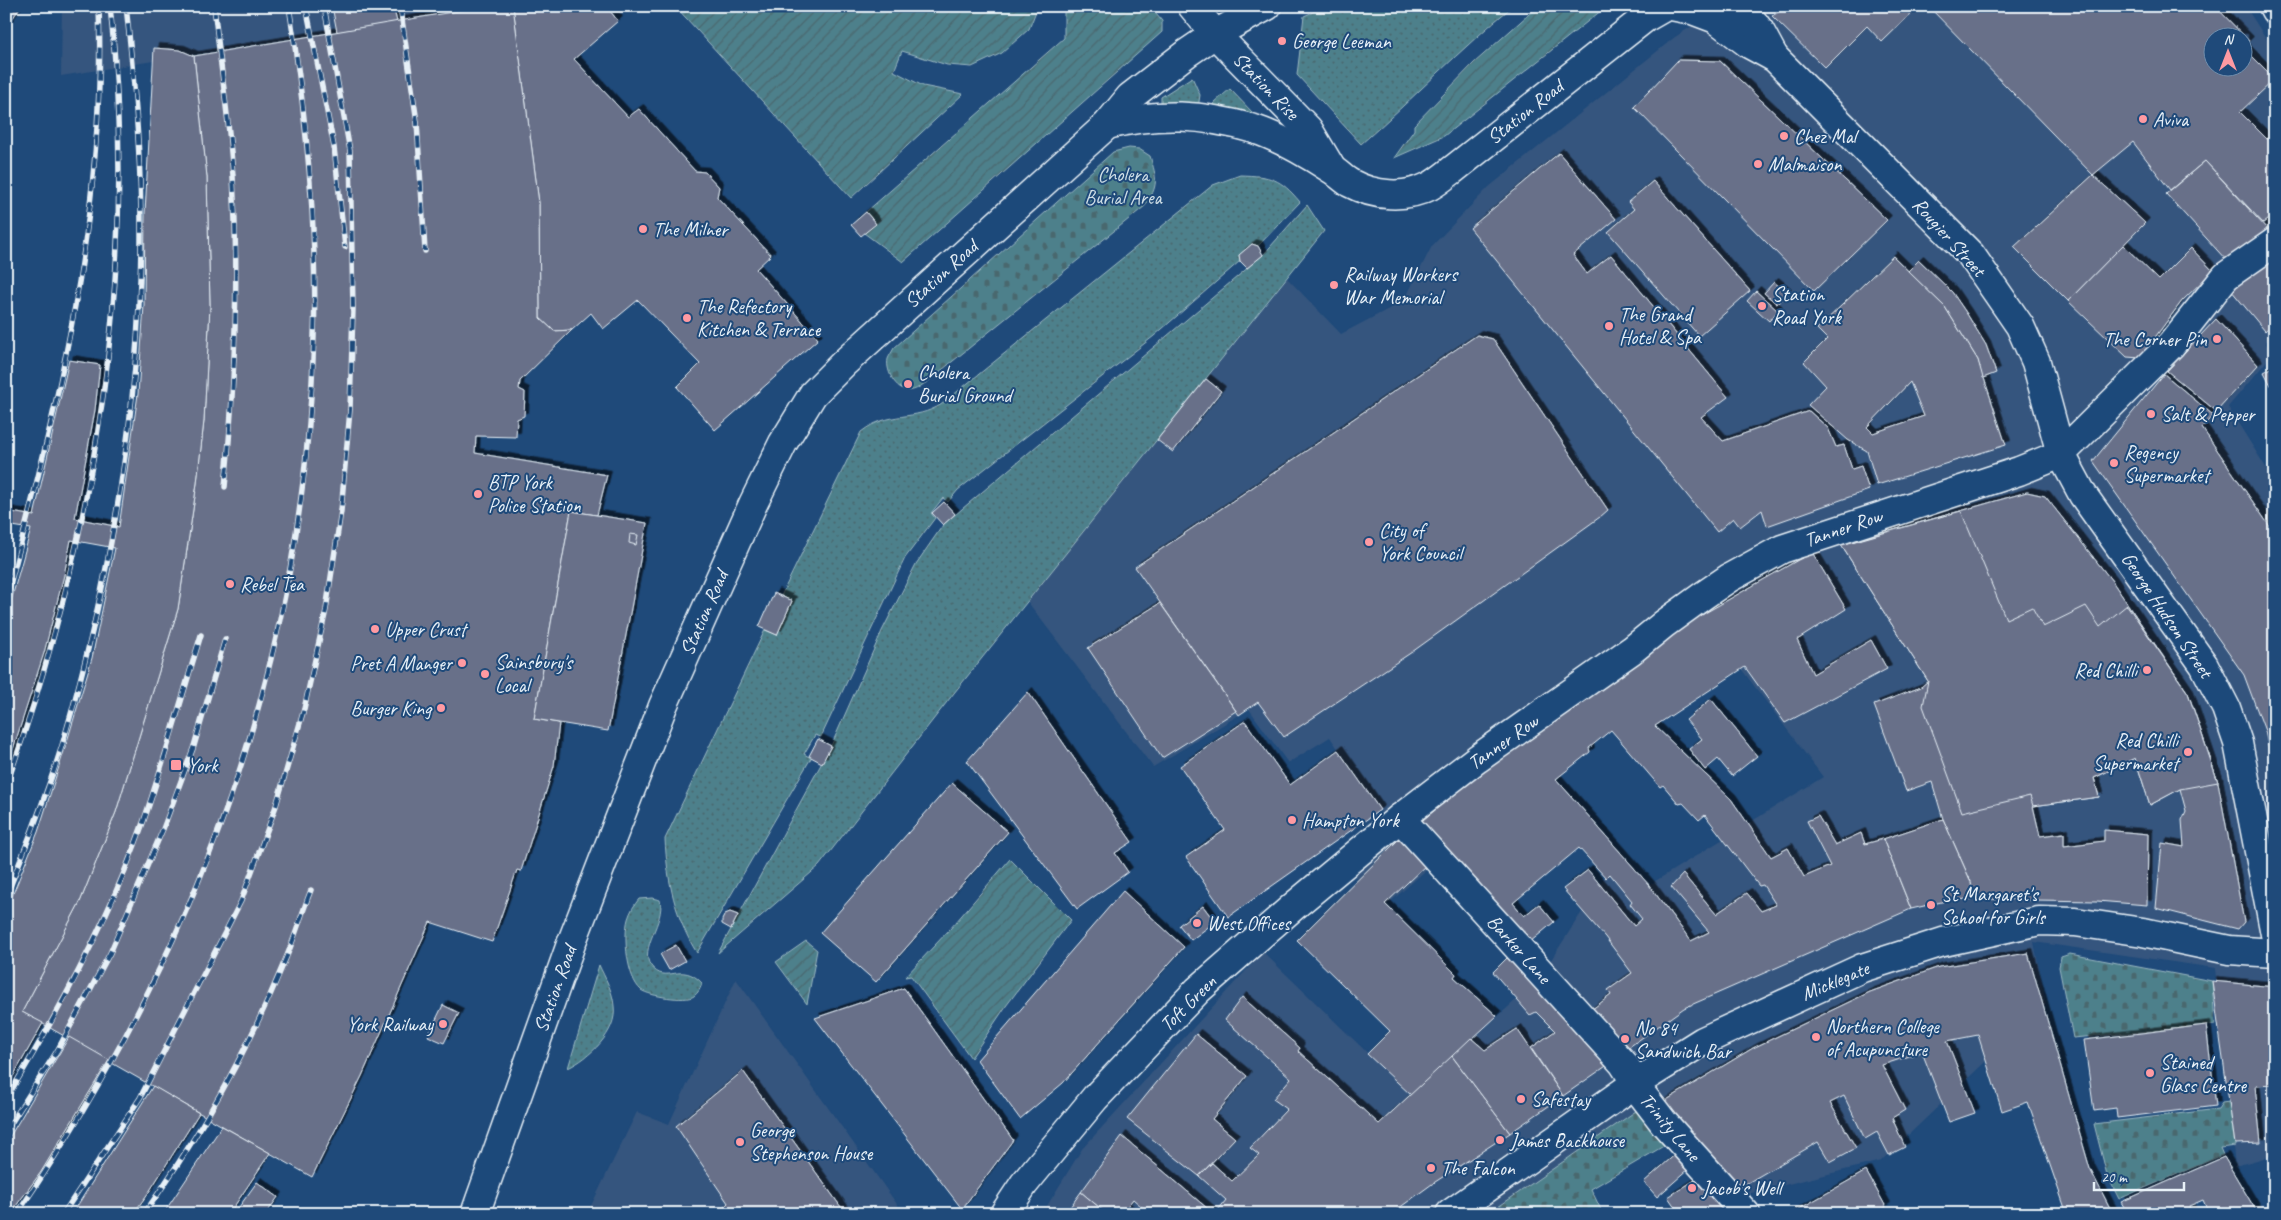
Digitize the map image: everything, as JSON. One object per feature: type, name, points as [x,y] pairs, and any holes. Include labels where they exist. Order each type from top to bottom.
[{"type":"main road","name":"Station Rise","points":[[1192,6],[1215,34],[1308,129],[1333,170]]},
{"type":"main road","name":"Station Road","points":[[474,1214],[571,944],[663,706],[752,504],[783,443],[813,394],[844,363],[1107,125],[1130,97],[1215,34],[1267,6]]},
{"type":"main road","name":"Rougier Street","points":[[1671,6],[1692,10],[1716,19],[1749,44],[1775,58]]},
{"type":"main road","name":"Rougier Street","points":[[1741,6],[1760,31],[1775,58],[1971,255],[2020,326],[2036,362],[2061,454]]},
{"type":"main road","points":[[2273,6],[2275,10]]},
{"type":"main road","name":"Station Road","points":[[1107,125],[1134,118],[1159,115],[1224,122],[1254,129],[1293,146],[1333,170],[1349,183],[1367,191],[1399,195],[1410,193],[1430,186],[1455,168],[1654,10]]},
{"type":"main road","name":"Tanner Row","points":[[1400,818],[1729,578],[1782,549],[2019,470],[2061,454],[2171,345],[2226,276],[2275,242]]},
{"type":"main road","name":"George Hudson Street","points":[[2061,454],[2083,495],[2204,665],[2226,708],[2238,743],[2275,934]]},
{"type":"main road","name":"Barker Lane","points":[[1400,818],[1623,1063],[1635,1084]]},
{"type":"main road","name":"Toft Green","points":[[1004,1214],[1024,1184],[1095,1098],[1198,990],[1294,906],[1400,818]]},
{"type":"main road","name":"Micklegate","points":[[1450,1214],[1635,1084],[1703,1041],[1854,972],[1959,937],[2039,922],[2075,922],[2143,932],[2229,950],[2275,953]]},
{"type":"main road","name":"Trinity Lane","points":[[1635,1084],[1664,1123],[1746,1214]]},
{"type":"shaded area","points":[[62,6],[434,6],[436,15],[61,76]]},
{"type":"shaded area","points":[[1723,6],[2245,6],[2275,52],[2275,336],[2265,342],[2272,355],[2228,407],[2275,482],[2275,1155],[2235,1166],[2215,968],[2034,942],[2046,1004],[1881,1161],[1723,1200],[1667,1144],[1489,1214],[1042,1214],[1082,1149],[1263,952],[1411,1095],[1538,980],[1620,853],[1649,885],[1823,777],[1696,609],[1434,863],[1387,905],[1354,875],[1383,815],[1330,737],[1288,763],[1249,709],[1153,767],[1027,601],[1287,278],[1341,334],[1404,301],[1432,246],[1489,187],[1675,37]]},
{"type":"shaded area","points":[[736,979],[904,1214],[587,1214],[637,1112],[669,1124]]},
{"type":"green space","points":[[675,6],[1038,6],[1029,29],[1002,53],[972,67],[947,65],[902,51],[894,71],[923,86],[963,94],[851,198]]},
{"type":"green space","points":[[1064,6],[1149,6],[1162,21],[1162,32],[903,262],[864,233],[874,222],[866,212],[1064,38]]},
{"type":"green space","points":[[1326,6],[1513,6],[1474,39],[1361,144],[1297,75],[1304,16]]},
{"type":"green space","points":[[1538,6],[1607,6],[1444,136],[1394,158],[1414,130],[1414,125],[1474,63]]},
{"type":"green space","points":[[1192,77],[1200,95],[1198,108],[1161,103],[1161,97]]},
{"type":"green space","points":[[1230,89],[1253,113],[1252,117],[1213,110],[1215,102]]},
{"type":"green space","name":"Cholera Burial Area","points":[[1129,148],[1139,149],[1150,156],[1155,176],[1155,187],[1145,206],[927,382],[917,389],[902,389],[894,381],[889,370],[888,359],[894,348],[1113,152]]},
{"type":"green space","points":[[1240,175],[1260,176],[1274,180],[1287,188],[1300,202],[1258,246],[1252,244],[1239,255],[1240,261],[1154,336],[958,490],[948,502],[943,498],[931,513],[935,518],[905,558],[821,737],[815,735],[804,754],[811,758],[697,953],[683,926],[670,884],[665,839],[765,630],[777,635],[792,602],[781,596],[861,432],[871,425],[882,421],[921,413],[942,404],[1213,185]]},
{"type":"green space","points":[[1307,205],[1324,231],[954,693],[819,866],[718,953],[831,746],[882,631],[916,564],[943,525],[1263,255]]},
{"type":"green space","points":[[1010,859],[1071,920],[1006,1006],[971,1058],[911,976],[905,977],[950,929]]},
{"type":"green space","points":[[652,898],[660,900],[661,908],[650,943],[648,959],[651,966],[657,972],[662,974],[687,973],[702,983],[699,990],[690,998],[668,998],[645,992],[636,984],[632,976],[626,946],[628,919],[639,899]]},
{"type":"green space","points":[[806,941],[817,950],[807,1004],[776,962]]},
{"type":"green space","points":[[2070,954],[2212,981],[2215,1025],[2073,1038],[2059,967],[2061,957]]},
{"type":"green space","points":[[599,965],[612,995],[614,1016],[607,1034],[593,1051],[568,1068]]},
{"type":"green space","points":[[2229,1102],[2235,1146],[2220,1148],[2223,1155],[2119,1199],[2107,1175],[2094,1124],[2218,1109],[2222,1103]]},
{"type":"green space","points":[[1636,1111],[1667,1144],[1591,1189],[1603,1214],[1488,1214]]},
{"type":"building","points":[[6,6],[21,6],[6,28]]},
{"type":"building","points":[[332,6],[393,6],[397,22],[337,32]]},
{"type":"building","name":"York","points":[[487,6],[513,6],[539,203],[540,318],[554,331],[572,330],[520,381],[519,389],[525,392],[524,416],[517,419],[516,437],[476,436],[475,453],[607,475],[597,515],[571,511],[534,719],[559,723],[554,766],[521,871],[517,870],[492,942],[430,922],[362,1076],[312,1177],[22,1012],[80,902],[116,812],[178,609],[197,483],[204,421],[210,306],[207,177],[194,56]]},
{"type":"building","name":"The Milner","points":[[513,6],[606,6],[618,21],[574,59],[628,117],[639,109],[695,171],[705,172],[719,187],[717,197],[771,255],[756,269],[818,339],[715,430],[677,387],[700,364],[638,300],[603,329],[591,313],[572,330],[554,331],[540,318],[539,203]]},
{"type":"building","points":[[1788,6],[1919,6],[1882,42],[1867,26],[1825,68],[1772,16]]},
{"type":"building","name":"Aviva","points":[[1928,6],[2215,6],[2236,28],[2204,28],[2204,78],[2254,78],[2254,58],[2275,79],[2240,112],[2267,139],[2275,134],[2275,214],[2263,223],[2205,161],[2170,190],[2133,142],[2093,175]]},
{"type":"building","points":[[154,48],[180,50],[194,56],[207,177],[210,306],[204,421],[197,483],[178,609],[116,812],[80,902],[22,1012],[43,1023],[6,1089],[6,911],[38,832],[66,745],[92,658],[115,548],[71,540],[44,653],[6,771],[6,619],[31,529],[6,525],[6,511],[34,516],[69,360],[100,365],[95,410],[75,518],[119,527],[138,394],[144,305],[145,213]]},
{"type":"building","name":"Malmaison","points":[[1678,60],[1720,61],[1887,220],[1814,291],[1634,107]]},
{"type":"building","name":"The Grand Hotel & Spa","points":[[1559,153],[1616,219],[1573,255],[1587,274],[1611,255],[1728,397],[1701,417],[1723,441],[1809,411],[1828,428],[1836,447],[1844,445],[1852,469],[1861,466],[1869,490],[1767,526],[1762,510],[1740,527],[1733,518],[1717,532],[1470,228]]},
{"type":"building","points":[[2205,161],[2267,229],[2227,261],[2166,194]]},
{"type":"building","points":[[2093,175],[2145,223],[2068,301],[2014,247]]},
{"type":"building","points":[[1653,181],[1750,291],[1699,336],[1608,232],[1634,209],[1628,202]]},
{"type":"building","points":[[866,212],[876,224],[861,236],[851,225]]},
{"type":"building","points":[[1252,244],[1258,246],[1263,255],[1247,268],[1240,261],[1239,255]]},
{"type":"building","points":[[2123,245],[2159,280],[2191,248],[2213,271],[2182,301],[2153,340],[2154,343],[2140,358],[2127,357],[2068,301]]},
{"type":"building","points":[[1893,256],[1945,307],[1978,360],[2006,445],[1877,485],[1867,451],[1848,440],[1808,405],[1826,386],[1804,362],[1827,339],[1817,329]],"holes":[[[1910,382],[1924,416],[1873,433],[1867,427]]]},
{"type":"building","points":[[2275,258],[2275,322],[2265,331],[2231,290]]},
{"type":"building","points":[[1919,260],[1952,292],[1967,314],[1986,345],[1996,373],[1983,378],[1978,360],[1945,307],[1908,271]]},
{"type":"building","points":[[1774,282],[1787,293],[1777,304],[1764,293]]},
{"type":"building","name":"Station Road York","points":[[1756,291],[1778,311],[1769,321],[1747,301]]},
{"type":"building","points":[[2216,319],[2258,365],[2216,411],[2167,371]]},
{"type":"building","name":"City of York Council","points":[[1477,335],[1493,339],[1608,510],[1412,652],[1284,737],[1258,702],[1239,715],[1135,567]]},
{"type":"building","points":[[2275,366],[2275,393],[2264,372]]},
{"type":"building","points":[[2164,374],[2213,415],[2202,428],[2275,534],[2275,778],[2265,731],[2244,675],[2093,461]]},
{"type":"building","points":[[1206,379],[1221,391],[1173,452],[1157,440]]},
{"type":"building","points":[[2027,492],[2045,496],[2112,581],[2188,693],[2218,782],[2244,922],[2238,929],[2156,908],[2162,843],[2184,847],[2182,820],[2186,811],[2180,789],[2150,805],[2135,758],[2094,778],[2099,797],[2033,806],[2040,836],[2064,833],[2064,846],[2104,841],[2104,830],[2148,834],[2147,905],[2097,901],[1973,899],[1971,882],[1943,819],[1932,782],[1906,791],[1874,705],[1921,687],[1928,681],[1841,545]]},
{"type":"building","points":[[944,502],[955,514],[943,525],[932,513]]},
{"type":"building","points":[[571,511],[647,523],[608,731],[534,719]]},
{"type":"building","points":[[1961,511],[2006,619],[2032,607],[2043,627],[2086,606],[2100,627],[2127,605],[2188,693],[2218,782],[2180,789],[2150,805],[2135,758],[2094,778],[2099,797],[2033,806],[2030,796],[1962,812],[1923,706],[1928,681],[1841,545]]},
{"type":"building","points":[[630,534],[638,535],[636,545],[629,543]]},
{"type":"building","points":[[1812,552],[1846,609],[1797,640],[1813,674],[1871,640],[1887,669],[1785,723],[1745,667],[1655,726],[1731,799],[1771,857],[1788,848],[1804,877],[1830,866],[1807,821],[1818,816],[1835,845],[1861,833],[1865,844],[1883,839],[1911,909],[1684,1008],[1622,1052],[1587,1013],[1611,995],[1608,990],[1632,973],[1605,937],[1563,889],[1588,870],[1634,926],[1642,919],[1630,904],[1632,901],[1610,874],[1606,878],[1579,848],[1513,903],[1524,916],[1539,904],[1554,922],[1524,947],[1417,825],[1466,784],[1684,625]],"holes":[[[1611,730],[1660,787],[1663,785],[1679,804],[1683,803],[1699,820],[1705,815],[1759,886],[1763,885],[1776,905],[1761,911],[1747,893],[1716,914],[1683,874],[1671,887],[1709,932],[1691,941],[1649,885],[1556,779],[1590,752],[1589,748]]]},
{"type":"building","points":[[774,593],[792,601],[777,635],[759,627]]},
{"type":"building","points":[[1160,603],[1236,711],[1162,758],[1088,648]]},
{"type":"building","points":[[1028,692],[1132,842],[1115,853],[1128,872],[1077,909],[967,761]]},
{"type":"building","points":[[1711,699],[1757,756],[1732,776],[1718,759],[1705,770],[1689,749],[1702,739],[1686,720]]},
{"type":"building","name":"Hampton York","points":[[1245,721],[1290,785],[1338,750],[1380,810],[1228,917],[1186,857],[1225,830],[1180,766]]},
{"type":"building","points":[[818,739],[831,746],[822,763],[809,756]]},
{"type":"building","points":[[952,783],[1008,832],[876,982],[820,933]]},
{"type":"building","points":[[1943,819],[1971,882],[1973,899],[1950,900],[1911,909],[1883,839]]},
{"type":"building","points":[[1402,836],[1428,863],[1385,904],[1456,974],[1454,977],[1497,1016],[1411,1095],[1367,1054],[1390,1031],[1297,940]]},
{"type":"building","points":[[1123,891],[1184,947],[1063,1083],[1020,1119],[977,1060]]},
{"type":"building","name":"West Offices","points":[[1203,906],[1215,922],[1191,940],[1179,925]]},
{"type":"building","points":[[730,912],[738,915],[731,929],[722,924],[725,914]]},
{"type":"building","points":[[676,945],[685,961],[669,970],[660,954]]},
{"type":"building","points":[[2028,953],[2090,1169],[2113,1214],[2067,1214],[2028,1102],[2002,1111],[1978,1035],[1947,1041],[1975,1113],[1949,1122],[1922,1052],[1882,1065],[1905,1110],[1892,1118],[1905,1147],[1889,1155],[1877,1132],[1865,1139],[1844,1096],[1830,1103],[1856,1148],[1830,1162],[1818,1142],[1737,1189],[1660,1104],[1753,1048],[1870,992],[1939,967]]},
{"type":"building","points":[[1507,958],[1612,1062],[1563,1096],[1531,1048],[1555,1031],[1536,1012],[1530,1015],[1493,972]]},
{"type":"building","points":[[2212,981],[2275,987],[2275,1085],[2255,1086],[2261,1143],[2235,1144]]},
{"type":"building","points":[[904,988],[1013,1140],[962,1209],[815,1018]]},
{"type":"building","points":[[1242,997],[1300,1048],[1298,1051],[1379,1124],[1452,1056],[1510,1133],[1432,1184],[1391,1214],[1215,1214],[1226,1200],[1199,1176],[1212,1163],[1232,1181],[1259,1155],[1250,1148],[1287,1109],[1273,1099],[1291,1078],[1225,1020]]},
{"type":"building","name":"York Railway","points":[[443,1005],[459,1013],[444,1043],[428,1036]]},
{"type":"building","name":"Stained Glass Centre","points":[[2206,1025],[2216,1106],[2117,1118],[2116,1108],[2094,1111],[2084,1040]]},
{"type":"building","points":[[1517,1029],[1563,1096],[1510,1133],[1452,1056],[1471,1038],[1485,1050]]},
{"type":"building","points":[[1196,1034],[1247,1076],[1212,1119],[1235,1138],[1199,1176],[1127,1119]]},
{"type":"building","points":[[69,1037],[109,1060],[41,1172],[10,1214],[6,1214],[6,1143]]},
{"type":"building","name":"George Stephenson House","points":[[743,1071],[846,1214],[717,1214],[728,1203],[676,1126]]},
{"type":"building","points":[[153,1086],[199,1113],[133,1214],[72,1214]]},
{"type":"building","points":[[222,1126],[270,1153],[229,1214],[163,1214]]},
{"type":"building","points":[[1122,1136],[1214,1214],[1150,1214],[1133,1199],[1126,1208],[1133,1214],[1107,1214],[1081,1192]]},
{"type":"building","points":[[1678,1152],[1691,1167],[1657,1197],[1644,1182]]},
{"type":"building","points":[[2224,1157],[2258,1214],[2209,1214],[2203,1200],[2189,1206],[2192,1214],[2128,1214],[2121,1202]]},
{"type":"building","points":[[1866,1171],[1886,1207],[1875,1214],[1790,1214]]},
{"type":"building","name":"Jacob's Well","points":[[1695,1180],[1726,1214],[1680,1214],[1668,1197]]},
{"type":"building","points":[[257,1182],[278,1197],[266,1214],[234,1214]]},
{"type":"building","points":[[1081,1192],[1107,1214],[1065,1214]]},
{"type":"building","points":[[1675,1206],[1680,1214],[1661,1214]]},
{"type":"railway","points":[[6,599],[26,526],[61,380],[87,232],[95,157],[99,82],[99,6]]},
{"type":"railway","points":[[6,786],[37,692],[64,597],[86,500],[102,402],[113,303],[118,204],[118,105],[110,6]]},
{"type":"railway","points":[[6,897],[50,781],[79,685],[105,571],[125,455],[137,338],[141,246],[138,143],[126,6]]},
{"type":"railway","points":[[214,6],[233,176],[236,254],[234,370],[225,487]]},
{"type":"railway","points":[[17,1214],[82,1112],[139,1009],[189,905],[230,797],[264,687],[289,574],[306,458],[314,337],[314,254],[309,171],[301,88],[289,6]]},
{"type":"railway","points":[[306,6],[334,147],[345,247]]},
{"type":"railway","points":[[63,1214],[140,1098],[241,901],[276,806],[304,709],[326,610],[341,511],[350,410],[353,309],[350,151],[324,6]]},
{"type":"railway","points":[[400,6],[417,122],[425,251]]},
{"type":"railway","points":[[6,1099],[46,1032],[116,893],[152,797],[201,635]]},
{"type":"railway","points":[[6,1131],[57,1051],[110,953],[163,829],[194,746],[225,639]]},
{"type":"railway","points":[[144,1214],[184,1155],[238,1062],[287,956],[311,890]]},
{"type":"place","name":"George Leeman","points":[[1282,41]]},
{"type":"place","name":"Aviva","points":[[2143,119]]},
{"type":"place","name":"Chez Mal","points":[[1784,136]]},
{"type":"place","name":"Malmaison","points":[[1758,164]]},
{"type":"place","name":"The Milner","points":[[643,229]]},
{"type":"place","name":"Railway Workers War Memorial","points":[[1334,285]]},
{"type":"place","name":"Station Road York","points":[[1762,306]]},
{"type":"place","name":"The Refectory Kitchen & Terrace","points":[[687,318]]},
{"type":"place","name":"The Grand Hotel & Spa","points":[[1609,326]]},
{"type":"place","name":"The Corner Pin","points":[[2217,339]]},
{"type":"place","name":"Cholera Burial Ground","points":[[908,384]]},
{"type":"place","name":"Salt & Pepper","points":[[2151,414]]},
{"type":"place","name":"Regency Supermarket","points":[[2114,463]]},
{"type":"place","name":"BTP York Police Station","points":[[478,494]]},
{"type":"place","name":"City of York Council","points":[[1369,542]]},
{"type":"place","name":"Rebel Tea","points":[[230,584]]},
{"type":"place","name":"Upper Crust","points":[[375,629]]},
{"type":"place","name":"Pret A Manger","points":[[462,663]]},
{"type":"place","name":"Red Chilli","points":[[2147,670]]},
{"type":"place","name":"Sainsbury's Local","points":[[485,674]]},
{"type":"place","name":"Burger King","points":[[441,708]]},
{"type":"place","name":"Red Chilli Supermarket","points":[[2188,752]]},
{"type":"place","name":"York","points":[[176,765]]},
{"type":"place","name":"Hampton York","points":[[1292,820]]},
{"type":"place","name":"St Margaret's School for Girls","points":[[1931,905]]},
{"type":"place","name":"West Offices","points":[[1197,923]]},
{"type":"place","name":"York Railway","points":[[443,1024]]},
{"type":"place","name":"Northern College of Acupuncture","points":[[1816,1037]]},
{"type":"place","name":"No 84 Sandwich Bar","points":[[1625,1039]]},
{"type":"place","name":"Stained Glass Centre","points":[[2150,1073]]},
{"type":"place","name":"Safestay","points":[[1521,1099]]},
{"type":"place","name":"James Backhouse","points":[[1500,1140]]},
{"type":"place","name":"George Stephenson House","points":[[740,1142]]},
{"type":"place","name":"The Falcon","points":[[1431,1168]]},
{"type":"place","name":"Jacob's Well","points":[[1692,1188]]}]
